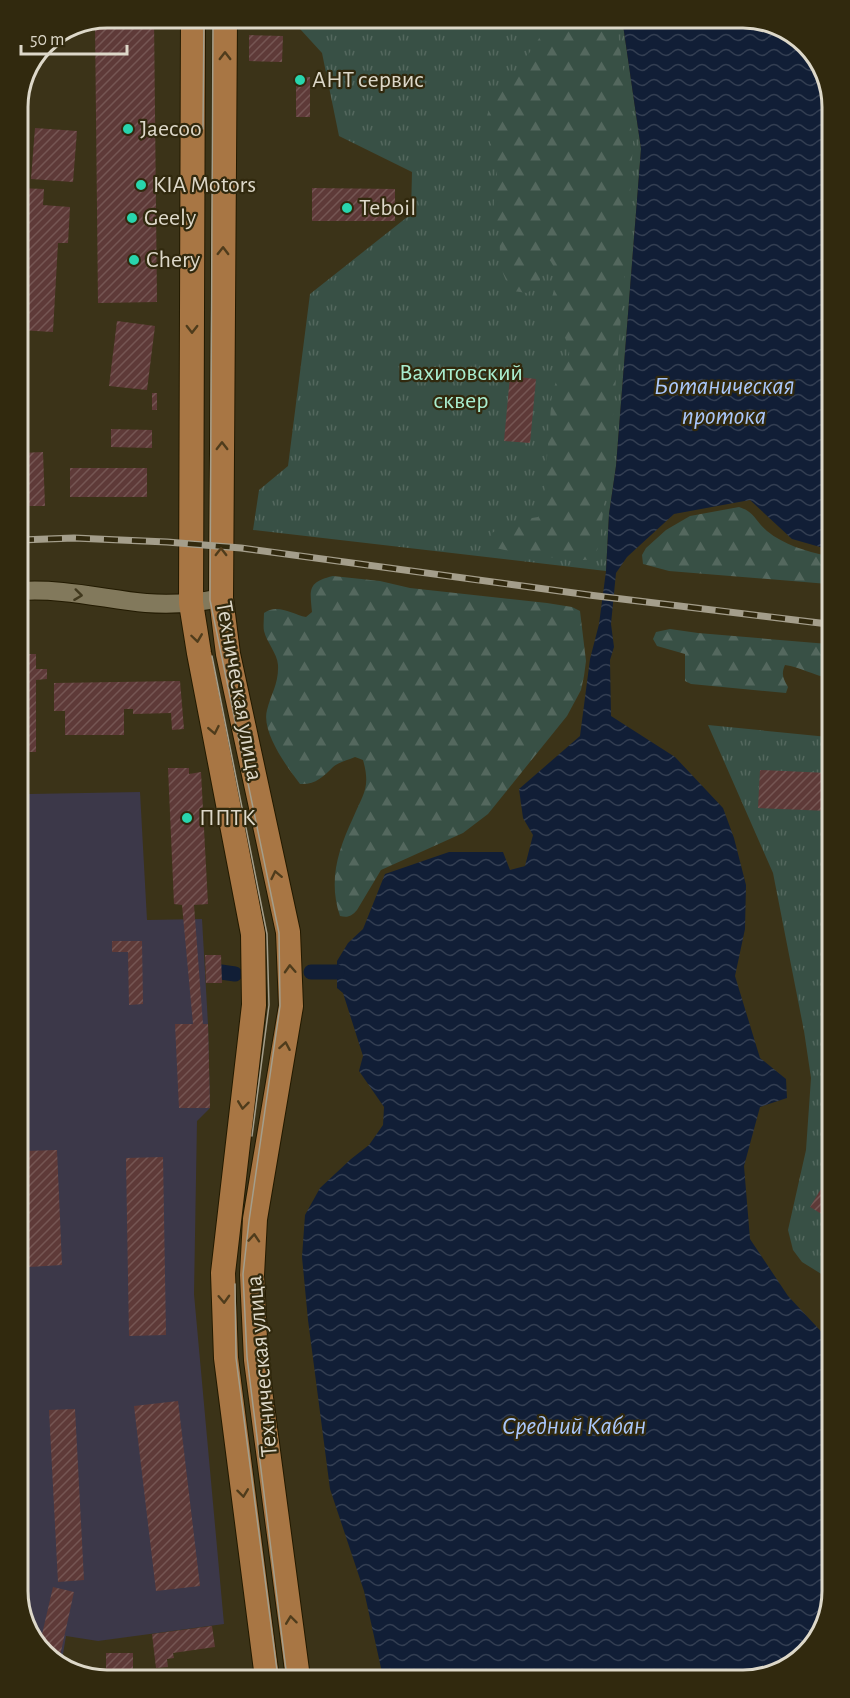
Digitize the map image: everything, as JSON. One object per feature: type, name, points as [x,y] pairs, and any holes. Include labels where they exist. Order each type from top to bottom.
[{"type":"main road","name":"Техническая улица","points":[[193,29],[191,603],[254,934],[254,1005],[224,1273],[226,1358],[266,1669]]},
{"type":"main road","name":"Техническая улица","points":[[225,29],[221,598],[228,654],[288,932],[291,1006],[255,1219],[252,1275],[256,1360],[297,1669]]},
{"type":"street","points":[[29,591],[148,603],[191,603],[221,598]]},
{"type":"shaded area","points":[[140,792],[147,920],[202,919],[210,1108],[197,1121],[194,1294],[224,1624],[98,1641],[66,1636],[63,1655],[39,1630],[30,1606],[29,1590],[29,794]]},
{"type":"green space","name":"Вахитовский сквер","points":[[300,29],[624,29],[641,149],[606,571],[253,530],[259,490],[288,466],[310,294],[411,214],[412,172],[339,136],[322,53]]},
{"type":"green space","points":[[544,29],[618,29],[633,142],[610,453],[600,538],[595,559],[571,561],[531,556],[487,546],[490,534],[514,521],[538,517],[544,506],[552,394],[569,355],[568,345],[553,311],[556,271],[545,254],[539,285],[527,293],[513,291],[504,277],[494,208],[497,167],[486,125],[494,100]]},
{"type":"green space","points":[[739,507],[748,511],[767,531],[781,540],[803,550],[822,555],[822,584],[669,571],[643,564],[642,555],[646,548],[666,530],[690,516]]},
{"type":"green space","points":[[333,576],[380,581],[410,588],[572,607],[580,611],[586,661],[581,690],[567,716],[488,814],[463,833],[381,870],[357,910],[345,917],[340,916],[336,903],[336,866],[343,842],[365,790],[363,760],[355,757],[344,761],[335,765],[318,780],[300,784],[276,749],[266,719],[278,665],[264,631],[264,613],[279,609],[306,617],[312,612],[311,593],[314,584]]},
{"type":"green space","points":[[670,629],[822,643],[822,676],[785,665],[783,674],[788,687],[786,693],[691,684],[685,681],[685,654],[657,646],[653,639],[656,632]]},
{"type":"green space","points":[[708,725],[822,736],[822,1274],[802,1262],[793,1250],[788,1230],[806,1150],[811,1078],[773,873]]},
{"type":"water","name":"Средний Кабан","points":[[624,29],[758,30],[777,37],[794,48],[808,64],[815,77],[822,108],[822,548],[792,539],[750,500],[674,514],[627,557],[616,573],[611,624],[614,647],[610,660],[611,716],[675,757],[723,808],[734,838],[746,885],[745,929],[735,976],[760,1058],[786,1079],[787,1098],[760,1107],[744,1166],[750,1239],[788,1296],[822,1332],[822,1590],[820,1606],[813,1625],[802,1642],[782,1659],[758,1668],[742,1670],[381,1669],[364,1591],[330,1489],[302,1257],[305,1215],[320,1188],[369,1145],[383,1125],[384,1107],[359,1071],[363,1056],[343,993],[337,988],[337,961],[348,943],[363,929],[385,874],[449,852],[503,852],[510,870],[525,866],[533,835],[523,818],[519,789],[580,736],[590,659],[599,624],[606,571],[641,149]]},
{"type":"building","points":[[154,29],[157,302],[98,303],[95,30]]},
{"type":"building","points":[[249,35],[283,36],[282,62],[249,61]]},
{"type":"building","points":[[296,77],[310,77],[310,117],[296,117]]},
{"type":"building","points":[[35,128],[77,131],[73,182],[31,179]]},
{"type":"building","points":[[29,188],[44,189],[43,205],[70,207],[68,243],[58,243],[53,332],[29,331]]},
{"type":"building","points":[[312,188],[395,189],[395,221],[312,221]]},
{"type":"building","points":[[117,321],[155,326],[147,390],[109,386]]},
{"type":"building","points":[[510,376],[536,379],[530,443],[504,441]]},
{"type":"building","points":[[152,393],[157,393],[157,410],[152,410]]},
{"type":"building","points":[[111,429],[152,430],[152,448],[111,447]]},
{"type":"building","points":[[43,452],[45,506],[29,506],[29,453]]},
{"type":"building","points":[[70,468],[147,468],[147,497],[70,497]]},
{"type":"building","points":[[29,654],[36,654],[36,669],[47,669],[47,679],[36,680],[36,752],[29,752]]},
{"type":"building","points":[[180,681],[184,729],[172,730],[171,713],[133,714],[133,709],[124,709],[124,735],[65,735],[65,711],[54,711],[54,683]]},
{"type":"building","points":[[168,768],[189,768],[189,774],[201,772],[208,904],[194,905],[203,1024],[208,1024],[210,1108],[179,1108],[175,1024],[193,1024],[182,905],[174,904]]},
{"type":"building","points":[[760,770],[822,773],[822,811],[758,808]]},
{"type":"building","points":[[112,941],[142,941],[143,1004],[129,1005],[128,952],[112,952]]},
{"type":"building","points":[[205,955],[221,955],[222,983],[206,983]]},
{"type":"building","points":[[57,1150],[62,1265],[29,1267],[29,1151]]},
{"type":"building","points":[[163,1157],[166,1335],[129,1336],[126,1158]]},
{"type":"building","points":[[822,1187],[822,1214],[810,1207]]},
{"type":"building","points":[[178,1401],[200,1586],[156,1591],[134,1406]]},
{"type":"building","points":[[75,1409],[84,1580],[58,1582],[49,1410]]},
{"type":"building","points":[[53,1587],[74,1592],[61,1653],[42,1634]]},
{"type":"building","points":[[212,1626],[215,1647],[173,1653],[174,1658],[167,1659],[168,1667],[156,1668],[152,1634]]},
{"type":"building","points":[[106,1653],[133,1653],[133,1669],[106,1669]]},
{"type":"waterway","points":[[221,972],[235,974]]},
{"type":"waterway","points":[[311,972],[337,972]]},
{"type":"tram line","points":[[203,129],[204,29]]},
{"type":"tram line","points":[[213,29],[210,600],[279,933],[280,1006],[243,1274],[247,1357],[286,1669]]},
{"type":"tram line","points":[[212,656],[267,934],[269,1005],[252,1136]]},
{"type":"tram line","points":[[235,1284],[236,1358],[277,1669]]},
{"type":"railway","points":[[29,540],[74,538],[241,548],[589,595],[822,623]]},
{"type":"place","name":"АНТ сервис","points":[[300,80]]},
{"type":"place","name":"Jaecoo","points":[[128,129]]},
{"type":"place","name":"KIA Motors","points":[[141,185]]},
{"type":"place","name":"Teboil","points":[[347,208]]},
{"type":"place","name":"Geely","points":[[132,218]]},
{"type":"place","name":"Chery","points":[[134,260]]},
{"type":"place","name":"ППТК","points":[[187,818]]},
{"type":"water label","name":"Ботаническая протока","points":[[724,400]]}]
